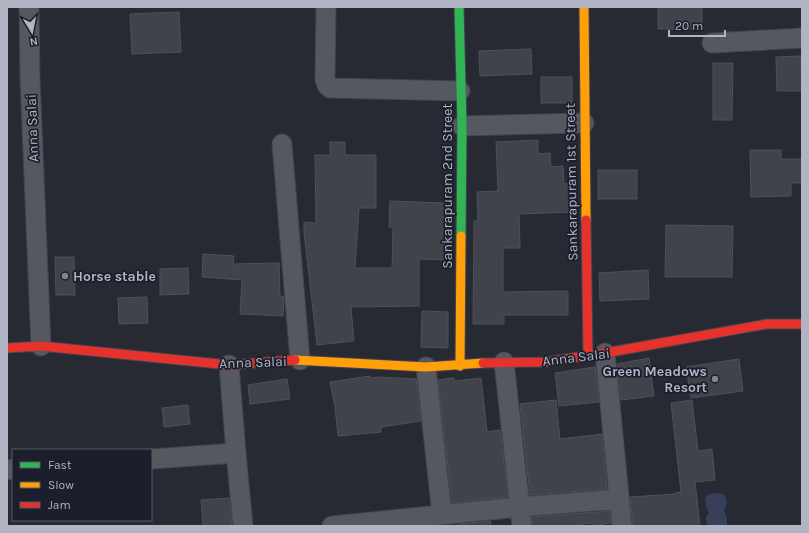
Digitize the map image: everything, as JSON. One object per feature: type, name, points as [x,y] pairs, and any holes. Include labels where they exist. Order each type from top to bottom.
[{"type":"street","name":"Anna Salai","points":[[29,7],[30,78],[40,346],[229,365],[300,360],[426,367],[504,362],[546,362],[597,355],[768,324],[802,324]]},
{"type":"street","points":[[326,7],[325,79],[330,88],[460,91]]},
{"type":"street","name":"Sankarapuram 2nd Street","points":[[459,7],[462,126],[460,366]]},
{"type":"street","name":"Sankarapuram 1st Street","points":[[584,7],[584,123],[597,355]]},
{"type":"street","points":[[712,43],[802,38]]},
{"type":"street","points":[[462,126],[584,123]]},
{"type":"street","points":[[282,144],[300,360]]},
{"type":"street","points":[[7,348],[40,346]]},
{"type":"street","points":[[597,355],[622,526]]},
{"type":"street","points":[[504,362],[522,526]]},
{"type":"street","points":[[229,365],[243,526]]},
{"type":"street","points":[[426,367],[442,515]]},
{"type":"street","points":[[152,459],[236,453]]},
{"type":"street","points":[[332,526],[519,507],[619,499]]},
{"type":"water","points":[[714,493],[722,494],[726,498],[724,511],[727,518],[727,526],[707,526],[706,517],[709,513],[706,507],[705,498]]},
{"type":"building","points":[[658,7],[702,7],[702,29],[658,29]]},
{"type":"building","points":[[179,12],[181,52],[132,54],[130,14]]},
{"type":"building","points":[[531,49],[532,74],[480,76],[479,51]]},
{"type":"building","points":[[801,56],[802,91],[777,91],[776,57]]},
{"type":"building","points":[[713,63],[733,63],[732,120],[713,120]]},
{"type":"building","points":[[541,77],[572,77],[572,103],[541,103]]},
{"type":"building","points":[[538,140],[538,154],[550,153],[551,167],[563,166],[564,184],[573,183],[573,212],[519,214],[520,248],[503,248],[503,292],[568,291],[568,315],[504,315],[504,324],[473,324],[474,221],[478,221],[477,192],[498,191],[496,142]]},
{"type":"building","points":[[330,142],[345,142],[345,155],[376,155],[376,208],[359,208],[355,268],[392,268],[393,227],[389,227],[390,201],[444,203],[444,221],[449,221],[448,260],[419,259],[419,306],[351,307],[354,341],[317,345],[304,222],[316,223],[315,155],[330,155]]},
{"type":"building","points":[[750,150],[781,150],[781,159],[802,159],[802,183],[791,183],[791,196],[751,197]]},
{"type":"building","points":[[598,170],[637,170],[637,199],[598,199]]},
{"type":"building","points":[[666,225],[733,226],[732,277],[665,277]]},
{"type":"building","points":[[203,254],[234,256],[233,264],[279,263],[280,296],[284,297],[283,316],[240,314],[242,280],[202,277]]},
{"type":"building","name":"Horse stable","points":[[55,257],[74,257],[75,295],[56,295]]},
{"type":"building","points":[[188,268],[189,294],[160,295],[160,269]]},
{"type":"building","points":[[648,270],[649,299],[600,301],[599,273]]},
{"type":"building","points":[[147,297],[148,323],[119,324],[118,298]]},
{"type":"building","points":[[422,311],[448,312],[448,348],[421,347]]},
{"type":"building","points":[[649,358],[654,396],[621,400],[617,364]]},
{"type":"building","name":"Green Meadows Resort","points":[[739,359],[743,391],[691,398],[686,367]]},
{"type":"building","points":[[595,367],[599,402],[559,406],[555,373]]},
{"type":"building","points":[[370,376],[371,378],[416,379],[421,421],[381,427],[381,432],[338,436],[335,407],[330,382]]},
{"type":"building","points":[[454,378],[454,381],[481,378],[487,432],[500,430],[508,497],[452,503],[438,380]]},
{"type":"building","points":[[287,379],[290,399],[250,404],[248,385]]},
{"type":"building","points":[[556,400],[560,439],[602,434],[607,489],[530,495],[520,404]]},
{"type":"building","points":[[692,400],[698,451],[712,449],[715,480],[695,482],[700,526],[633,526],[630,497],[675,494],[681,492],[671,403]]},
{"type":"building","points":[[188,405],[190,424],[164,427],[162,408]]},
{"type":"building","points":[[229,498],[232,526],[203,526],[201,500]]},
{"type":"building","points":[[609,511],[611,523],[592,526],[592,523],[568,526],[533,526],[532,517]]},
{"type":"building","points":[[490,521],[491,526],[458,526],[458,524]]},
{"type":"traffic: fast","points":[[459,7],[462,126],[461,236]]},
{"type":"traffic: slow","points":[[584,7],[586,220]]},
{"type":"traffic: slow","points":[[460,366],[461,236]]},
{"type":"traffic: slow","points":[[295,360],[426,367],[483,363]]},
{"type":"traffic: jam","points":[[586,220],[588,356]]},
{"type":"traffic: jam","points":[[483,363],[546,362],[767,324],[802,324]]},
{"type":"traffic: jam","points":[[7,348],[41,346],[229,365],[295,360]]},
{"type":"place","name":"Horse stable","points":[[65,276]]},
{"type":"place","name":"Green Meadows Resort","points":[[715,379]]}]
